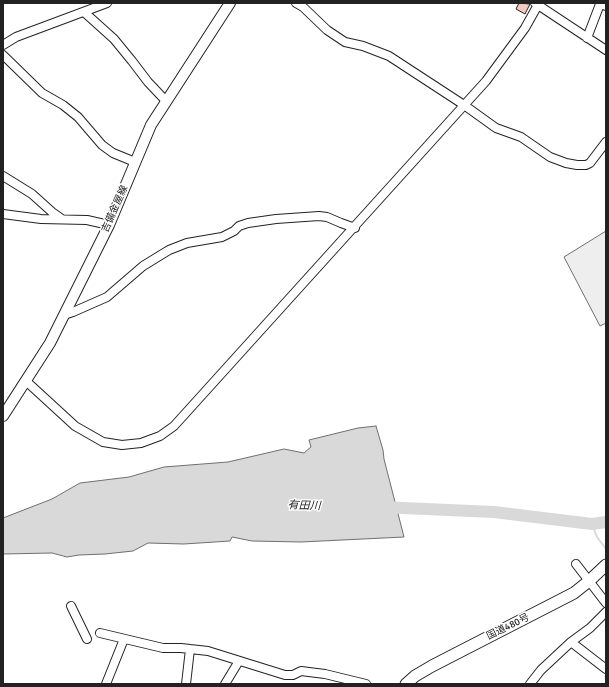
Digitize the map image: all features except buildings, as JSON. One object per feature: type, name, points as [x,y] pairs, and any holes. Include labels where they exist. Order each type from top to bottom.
[{"type":"highway","name":"国道480号","points":[[406,684],[415,676],[432,666],[574,593],[606,565]]},
{"type":"main road","name":"吉備金屋線","points":[[3,416],[50,343],[109,225],[151,125],[230,3]]},
{"type":"street","points":[[3,45],[16,37],[107,3]]},
{"type":"street","points":[[296,3],[303,7],[327,30],[345,42],[363,46],[389,56],[464,105],[500,131],[521,137],[546,154],[566,163],[586,165],[590,163],[606,142]]},
{"type":"street","points":[[26,381],[75,426],[103,442],[131,445],[160,436],[174,426],[355,228],[486,81],[511,49],[537,4],[606,50]]},
{"type":"street","points":[[587,38],[600,4],[606,6]]},
{"type":"street","points":[[84,12],[114,39],[148,82],[166,101]]},
{"type":"street","points":[[3,55],[42,93],[63,105],[78,117],[102,145],[113,153],[135,162]]},
{"type":"street","points":[[3,176],[32,194],[56,216],[63,220]]},
{"type":"street","points":[[3,214],[41,219],[87,220],[109,225]]},
{"type":"street","points":[[64,314],[73,312],[107,297],[142,266],[169,250],[187,243],[222,238],[234,232],[240,226],[248,223],[276,218],[319,216],[327,217],[355,228]]},
{"type":"street","points":[[576,564],[606,603]]},
{"type":"street","points":[[71,606],[88,639]]},
{"type":"street","points":[[530,684],[541,670],[571,642],[590,628],[606,612]]},
{"type":"street","points":[[100,633],[163,648],[208,651],[285,675],[293,675],[301,671],[325,674],[366,684]]},
{"type":"street","points":[[106,684],[124,639]]},
{"type":"street","points":[[571,642],[606,669]]},
{"type":"street","points":[[186,684],[190,649]]},
{"type":"street","points":[[225,684],[239,661]]},
{"type":"shaded area","points":[[606,231],[606,323],[600,326],[564,257]]},
{"type":"water","points":[[376,426],[404,537],[301,542],[252,541],[232,537],[230,541],[184,544],[148,543],[133,551],[67,557],[52,553],[3,554],[3,518],[52,499],[80,483],[129,477],[164,467],[228,462],[284,449],[304,453],[311,447],[309,440],[358,428]]},
{"type":"waterway","name":"有田川","points":[[380,507],[494,512],[592,524],[606,522]]},
{"type":"waterway","points":[[592,524],[597,537],[606,549]]}]
